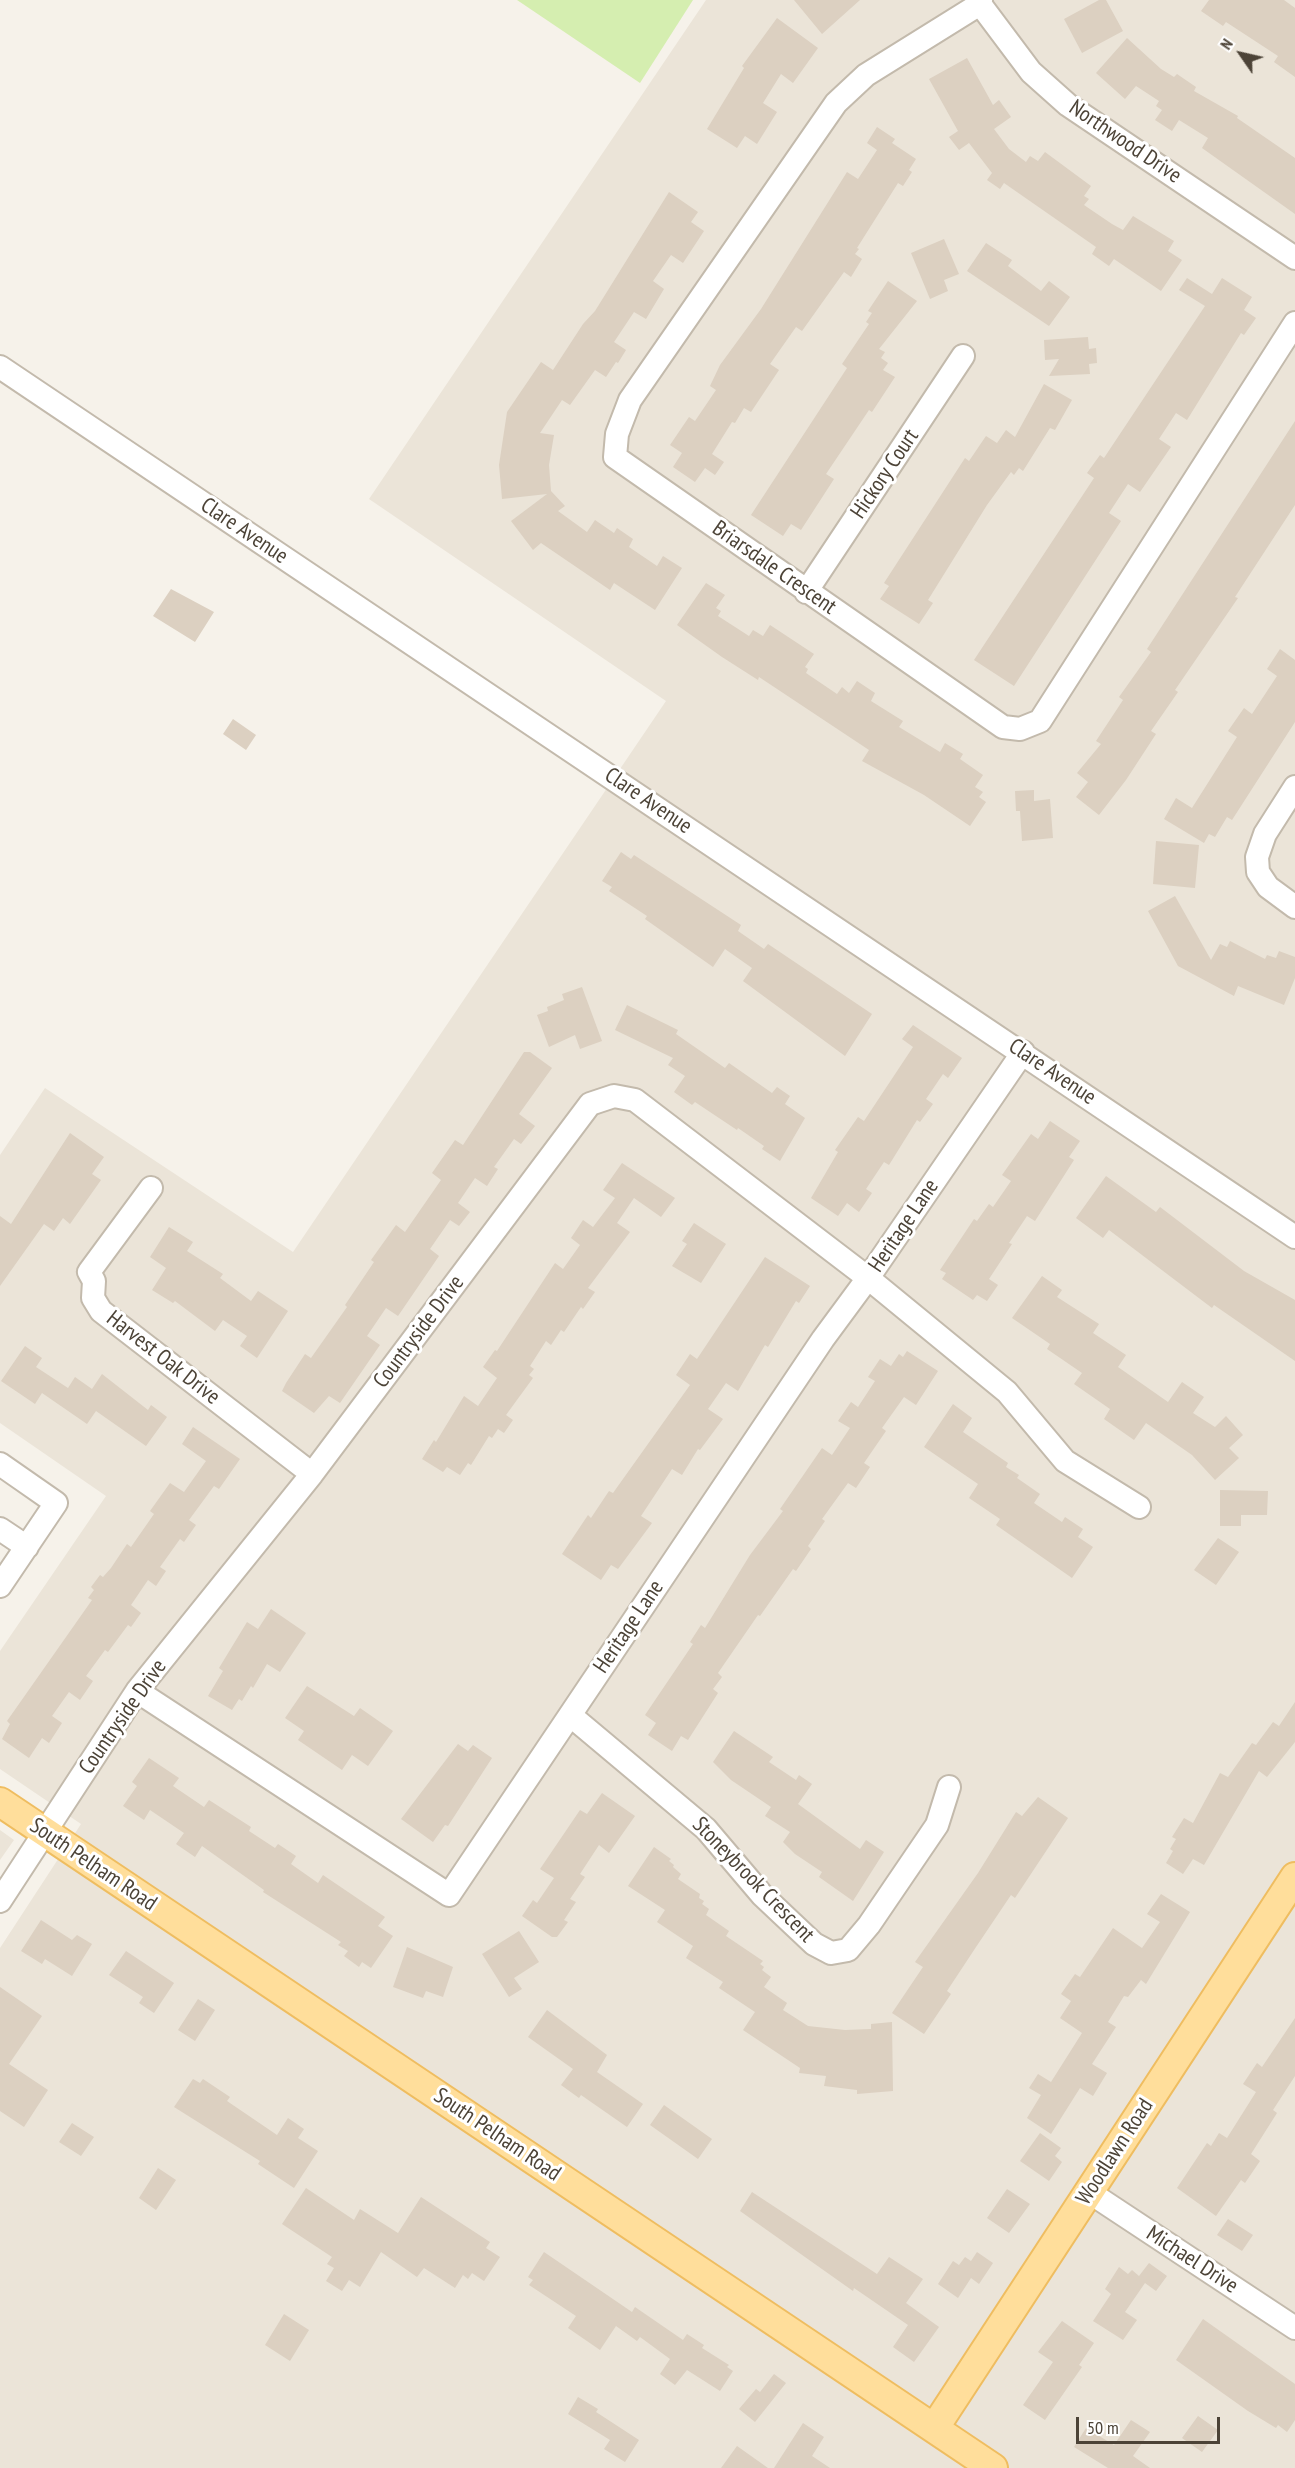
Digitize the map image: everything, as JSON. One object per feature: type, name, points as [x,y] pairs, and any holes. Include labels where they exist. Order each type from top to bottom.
[{"type":"main road","name":"South Pelham Road","points":[[0,1802],[993,2468]]},
{"type":"main road","name":"Woodlawn Road","points":[[935,2427],[1295,1877]]},
{"type":"street","name":"Northwood Drive","points":[[980,2],[1031,72],[1068,105],[1295,258]]},
{"type":"street","name":"Briarsdale Crescent","points":[[980,2],[866,75],[836,103],[630,400],[617,434],[615,457],[1002,727],[1020,729],[1040,721],[1295,323]]},
{"type":"street","name":"Hickory Court","points":[[806,592],[963,356]]},
{"type":"street","name":"Clare Avenue","points":[[0,367],[1023,1052],[1295,1237]]},
{"type":"street","points":[[1295,787],[1265,834],[1257,857],[1258,872],[1268,887],[1295,907]]},
{"type":"street","name":"Heritage Lane","points":[[137,1691],[450,1895],[823,1339],[868,1278],[1023,1052]]},
{"type":"street","name":"Countryside Drive","points":[[0,1901],[137,1691],[312,1474],[590,1104],[614,1096],[635,1100],[868,1278]]},
{"type":"street","name":"Harvest Oak Drive","points":[[151,1188],[89,1272],[94,1281],[93,1298],[101,1311],[312,1474]]},
{"type":"street","points":[[868,1278],[1007,1392],[1065,1461],[1139,1507]]},
{"type":"street","points":[[0,1464],[56,1503],[0,1586]]},
{"type":"street","points":[[0,1529],[27,1547]]},
{"type":"street","name":"Stoneybrook Crescent","points":[[570,1715],[706,1829],[762,1895],[814,1944],[831,1953],[848,1950],[869,1925],[937,1825],[949,1787]]},
{"type":"street","name":"Michael Drive","points":[[1089,2192],[1295,2328]]},
{"type":"shaded area","points":[[706,0],[1295,0],[1295,2468],[0,2468],[0,1948],[81,1824],[0,1769],[0,1651],[106,1496],[0,1423],[0,1155],[45,1088],[293,1252],[666,701],[369,499]]},
{"type":"shaded area","points":[[0,1830],[14,1840],[0,1860]]},
{"type":"green space","points":[[517,0],[693,0],[640,83]]},
{"type":"building","points":[[794,0],[860,0],[822,34]]},
{"type":"building","points":[[1099,0],[1106,0],[1123,31],[1082,53],[1064,19]]},
{"type":"building","points":[[1209,0],[1284,0],[1295,8],[1295,77],[1274,62],[1278,56],[1226,22],[1223,26],[1201,11]]},
{"type":"building","points":[[777,18],[818,48],[793,83],[781,74],[763,103],[777,112],[757,144],[745,136],[737,148],[707,129],[744,68],[742,66]]},
{"type":"building","points":[[1127,38],[1161,69],[1174,77],[1177,74],[1196,87],[1194,91],[1238,116],[1237,118],[1295,158],[1295,214],[1202,148],[1208,138],[1179,120],[1172,131],[1155,120],[1162,110],[1156,106],[1159,101],[1136,86],[1125,99],[1096,73]]},
{"type":"building","points":[[967,58],[993,105],[999,100],[1011,117],[994,129],[1009,149],[1026,162],[1030,156],[1038,161],[1045,152],[1091,186],[1084,196],[1089,199],[1084,205],[1112,224],[1123,230],[1133,216],[1174,241],[1168,251],[1182,260],[1161,291],[1114,259],[1109,266],[1092,254],[1096,247],[1004,183],[1000,189],[987,180],[992,173],[969,143],[959,150],[949,137],[958,131],[929,79]]},
{"type":"building","points":[[877,127],[895,139],[892,143],[916,159],[909,170],[912,172],[903,186],[898,183],[857,248],[859,249],[855,254],[862,259],[851,277],[844,272],[802,331],[796,327],[770,364],[779,370],[751,412],[744,408],[735,423],[732,422],[712,454],[724,462],[715,475],[705,468],[695,482],[673,467],[682,453],[670,445],[689,417],[695,421],[716,390],[710,386],[720,365],[761,309],[847,172],[858,179],[877,150],[867,143]]},
{"type":"building","points":[[669,192],[698,212],[691,222],[704,231],[683,263],[671,255],[653,281],[664,289],[646,319],[634,312],[614,342],[626,350],[618,363],[616,362],[606,377],[595,370],[570,405],[562,400],[540,433],[554,435],[549,465],[551,491],[565,506],[558,511],[587,532],[595,520],[614,533],[617,528],[633,539],[629,547],[657,566],[663,556],[682,568],[655,610],[614,583],[610,590],[541,543],[533,550],[511,521],[547,494],[502,499],[499,465],[507,412],[541,362],[553,370],[583,324],[595,311]]},
{"type":"building","points":[[944,239],[959,274],[944,280],[948,291],[930,299],[911,253]]},
{"type":"building","points":[[986,243],[1012,260],[1008,266],[1041,291],[1049,281],[1070,297],[1049,326],[967,271]]},
{"type":"building","points":[[1187,278],[1212,294],[1222,278],[1252,297],[1244,310],[1256,318],[1244,335],[1241,333],[1187,420],[1176,413],[1159,439],[1171,447],[1140,492],[1128,484],[1109,513],[1121,521],[1014,686],[974,660],[1094,478],[1087,473],[1100,455],[1104,458],[1205,306],[1179,290]]},
{"type":"building","points":[[888,281],[917,301],[879,349],[885,352],[881,358],[888,363],[883,370],[895,377],[872,412],[869,410],[826,474],[834,479],[801,530],[791,524],[783,536],[751,515],[847,368],[842,364],[869,324],[866,322],[872,313],[868,311]]},
{"type":"building","points":[[1088,337],[1089,349],[1096,348],[1097,363],[1089,364],[1090,374],[1049,376],[1059,359],[1045,360],[1044,340]]},
{"type":"building","points":[[1044,384],[1072,400],[1055,430],[1050,428],[1023,471],[1019,468],[1014,475],[1011,472],[987,505],[928,600],[933,603],[919,624],[880,599],[889,586],[884,583],[965,458],[969,461],[986,436],[997,443],[1006,430],[1015,437]]},
{"type":"building","points":[[1295,421],[1295,505],[1235,597],[1238,598],[1175,690],[1178,692],[1151,731],[1156,734],[1126,780],[1099,815],[1076,797],[1088,782],[1077,773],[1101,744],[1096,741],[1123,700],[1119,697],[1151,652],[1147,649]]},
{"type":"building","points":[[706,583],[725,595],[716,608],[721,611],[718,616],[749,636],[753,630],[763,636],[770,625],[814,654],[805,667],[808,669],[806,673],[837,694],[842,687],[849,693],[857,681],[875,693],[871,701],[903,721],[899,727],[940,752],[945,743],[963,754],[960,759],[983,775],[975,787],[983,792],[979,797],[986,802],[970,826],[924,795],[862,761],[869,750],[759,677],[758,680],[722,657],[677,625]]},
{"type":"building","points":[[171,589],[214,612],[195,642],[153,616]]},
{"type":"building","points":[[1280,649],[1295,660],[1295,722],[1232,820],[1227,817],[1215,837],[1209,834],[1204,843],[1164,819],[1176,798],[1192,808],[1237,737],[1228,731],[1244,708],[1252,714],[1277,676],[1267,669]]},
{"type":"building","points":[[233,719],[256,735],[246,750],[223,734]]},
{"type":"building","points":[[1034,790],[1034,801],[1050,799],[1053,838],[1022,841],[1020,811],[1016,811],[1015,791]]},
{"type":"building","points":[[1156,841],[1199,845],[1195,888],[1153,884]]},
{"type":"building","points":[[621,852],[631,859],[634,855],[741,925],[738,931],[764,949],[768,944],[872,1014],[845,1056],[743,981],[752,968],[725,949],[713,967],[645,919],[647,916],[609,891],[612,887],[602,881]]},
{"type":"building","points":[[1175,896],[1211,960],[1220,944],[1227,947],[1230,941],[1265,959],[1267,955],[1276,958],[1279,951],[1295,957],[1295,978],[1284,1005],[1238,986],[1234,996],[1178,966],[1148,911]]},
{"type":"building","points":[[582,987],[602,1041],[580,1049],[575,1035],[549,1047],[537,1015],[548,1011],[547,1007],[564,1000],[562,994]]},
{"type":"building","points":[[627,1005],[678,1030],[676,1034],[725,1068],[729,1063],[772,1093],[777,1087],[790,1096],[785,1104],[805,1118],[780,1161],[762,1149],[764,1146],[738,1128],[737,1130],[695,1102],[692,1105],[674,1092],[685,1076],[668,1065],[673,1058],[615,1030]]},
{"type":"building","points":[[913,1025],[962,1058],[948,1078],[943,1074],[926,1099],[933,1104],[920,1122],[917,1120],[889,1165],[884,1162],[866,1189],[872,1193],[859,1212],[847,1203],[838,1216],[811,1198],[838,1152],[835,1150],[858,1117],[864,1121],[913,1047],[902,1039]]},
{"type":"building","points":[[524,1052],[530,1052],[552,1068],[519,1114],[535,1126],[521,1144],[514,1139],[494,1167],[498,1169],[487,1186],[475,1178],[458,1203],[470,1212],[459,1226],[450,1220],[430,1249],[439,1256],[398,1316],[386,1308],[367,1336],[380,1345],[340,1403],[329,1396],[314,1413],[282,1391],[286,1383],[305,1354],[311,1358],[347,1307],[345,1305],[374,1262],[371,1260],[396,1225],[405,1232],[441,1180],[432,1173],[455,1140],[463,1145]]},
{"type":"building","points":[[1050,1121],[1080,1141],[1069,1157],[1074,1160],[1035,1221],[1027,1216],[1009,1243],[1012,1244],[989,1279],[998,1285],[987,1301],[977,1295],[973,1300],[942,1279],[946,1273],[940,1270],[974,1219],[977,1221],[989,1204],[993,1207],[1011,1181],[1002,1175],[1031,1134],[1038,1139]]},
{"type":"building","points":[[70,1133],[104,1157],[92,1174],[101,1180],[70,1224],[63,1218],[54,1231],[44,1224],[0,1286],[0,1216],[11,1224]]},
{"type":"building","points":[[622,1163],[675,1198],[661,1217],[634,1198],[617,1223],[630,1232],[588,1288],[595,1292],[583,1309],[581,1307],[564,1332],[561,1330],[551,1345],[546,1341],[530,1366],[534,1369],[529,1375],[533,1378],[506,1415],[513,1420],[504,1433],[498,1429],[492,1438],[489,1436],[471,1465],[468,1463],[460,1475],[447,1467],[443,1472],[422,1459],[434,1440],[436,1442],[464,1396],[478,1406],[497,1378],[483,1367],[495,1350],[497,1351],[555,1263],[563,1269],[580,1245],[571,1238],[583,1220],[593,1227],[615,1198],[603,1190]]},
{"type":"building","points":[[1106,1176],[1156,1212],[1160,1207],[1244,1271],[1295,1300],[1295,1361],[1214,1305],[1212,1308],[1109,1230],[1103,1238],[1076,1218]]},
{"type":"building","points":[[694,1223],[726,1244],[701,1283],[672,1266],[687,1244],[682,1241]]},
{"type":"building","points":[[169,1227],[193,1242],[187,1251],[223,1274],[220,1278],[251,1301],[258,1291],[288,1311],[257,1358],[240,1346],[247,1336],[223,1320],[215,1331],[175,1301],[173,1303],[152,1290],[166,1268],[150,1257]]},
{"type":"building","points":[[765,1257],[810,1286],[799,1303],[796,1301],[768,1347],[765,1345],[738,1391],[726,1383],[708,1409],[723,1419],[700,1450],[698,1449],[682,1475],[672,1469],[641,1516],[652,1523],[618,1569],[611,1565],[601,1580],[562,1554],[588,1515],[591,1518],[609,1491],[613,1493],[690,1385],[676,1375],[690,1354],[697,1359]]},
{"type":"building","points":[[1042,1276],[1062,1290],[1057,1297],[1099,1324],[1093,1333],[1126,1355],[1118,1367],[1168,1402],[1182,1382],[1204,1397],[1193,1413],[1215,1427],[1226,1416],[1243,1435],[1229,1448],[1239,1458],[1215,1480],[1192,1455],[1146,1423],[1134,1440],[1104,1419],[1110,1409],[1074,1384],[1082,1373],[1047,1349],[1050,1344],[1012,1318]]},
{"type":"building","points":[[25,1346],[42,1358],[36,1367],[68,1388],[75,1377],[92,1389],[102,1374],[148,1410],[151,1405],[167,1417],[146,1446],[96,1411],[87,1424],[42,1393],[35,1404],[1,1381]]},
{"type":"building","points":[[907,1351],[938,1371],[916,1405],[904,1397],[882,1428],[886,1431],[864,1463],[870,1467],[856,1488],[848,1483],[822,1519],[825,1521],[808,1546],[811,1549],[796,1571],[793,1569],[760,1616],[758,1615],[718,1673],[722,1677],[713,1689],[718,1693],[688,1740],[681,1736],[672,1751],[648,1735],[656,1723],[645,1715],[693,1644],[690,1642],[701,1625],[705,1628],[750,1555],[783,1511],[780,1509],[822,1448],[832,1455],[850,1428],[838,1421],[851,1402],[858,1407],[875,1381],[868,1377],[880,1359],[891,1366],[899,1354],[903,1357]]},
{"type":"building","points":[[953,1404],[972,1418],[963,1432],[1008,1463],[1006,1467],[1019,1475],[1017,1478],[1040,1494],[1034,1503],[1062,1522],[1065,1517],[1083,1529],[1078,1537],[1093,1547],[1072,1578],[996,1525],[1000,1519],[969,1498],[978,1484],[924,1447]]},
{"type":"building","points":[[193,1427],[240,1459],[219,1489],[214,1486],[189,1520],[196,1525],[184,1542],[180,1539],[160,1567],[166,1571],[156,1586],[148,1580],[131,1605],[141,1613],[131,1627],[128,1625],[108,1652],[105,1650],[86,1676],[93,1681],[80,1700],[69,1692],[52,1716],[62,1723],[49,1743],[42,1738],[29,1758],[2,1739],[10,1724],[7,1721],[92,1600],[88,1598],[94,1590],[91,1587],[100,1575],[103,1577],[111,1568],[127,1544],[131,1547],[154,1514],[150,1511],[170,1483],[184,1492],[206,1461],[182,1444]]},
{"type":"building","points":[[1220,1490],[1268,1491],[1267,1515],[1241,1515],[1241,1526],[1220,1526]]},
{"type":"building","points":[[1218,1538],[1239,1552],[1216,1585],[1194,1570]]},
{"type":"building","points":[[271,1609],[306,1633],[280,1672],[267,1664],[253,1688],[251,1686],[242,1701],[239,1699],[232,1710],[208,1696],[223,1671],[219,1668],[247,1622],[258,1629]]},
{"type":"building","points":[[307,1686],[354,1716],[360,1708],[393,1731],[368,1766],[352,1755],[342,1770],[298,1740],[304,1731],[285,1718]]},
{"type":"building","points":[[1295,1702],[1295,1742],[1267,1777],[1259,1771],[1204,1865],[1193,1859],[1183,1874],[1166,1863],[1173,1851],[1170,1849],[1176,1839],[1172,1837],[1184,1818],[1193,1823],[1220,1773],[1228,1777],[1252,1743],[1256,1745],[1273,1722],[1279,1726]]},
{"type":"building","points":[[734,1731],[773,1757],[769,1762],[796,1780],[799,1775],[812,1784],[798,1804],[860,1849],[866,1840],[884,1852],[853,1901],[819,1877],[822,1872],[795,1854],[783,1842],[790,1832],[765,1816],[771,1807],[731,1780],[713,1762]]},
{"type":"building","points":[[458,1744],[468,1751],[473,1745],[492,1758],[448,1826],[445,1825],[433,1842],[401,1819]]},
{"type":"building","points":[[149,1758],[179,1778],[173,1786],[204,1807],[209,1800],[251,1827],[249,1831],[275,1848],[278,1844],[296,1856],[291,1864],[318,1883],[323,1875],[385,1917],[378,1926],[393,1936],[371,1968],[362,1962],[359,1967],[344,1956],[348,1951],[338,1945],[341,1942],[263,1892],[264,1890],[202,1846],[195,1857],[176,1844],[184,1833],[150,1810],[144,1820],[123,1806],[137,1786],[132,1782]]},
{"type":"building","points":[[602,1793],[635,1816],[609,1853],[599,1845],[580,1874],[585,1877],[570,1899],[576,1902],[564,1920],[568,1922],[557,1937],[552,1937],[522,1916],[533,1900],[537,1903],[554,1878],[540,1869],[580,1810],[587,1814]]},
{"type":"building","points":[[1038,1797],[1068,1818],[1015,1898],[1011,1895],[976,1947],[947,1991],[951,1994],[924,2034],[892,2013],[923,1967],[915,1962],[978,1873],[1016,1812],[1022,1816]]},
{"type":"building","points":[[654,1847],[671,1859],[669,1861],[674,1865],[673,1867],[681,1874],[678,1879],[700,1894],[699,1898],[704,1901],[702,1904],[709,1909],[706,1915],[729,1931],[726,1936],[763,1961],[760,1964],[764,1967],[762,1970],[771,1977],[764,1987],[787,2003],[783,2010],[808,2026],[845,2030],[871,2029],[871,2024],[892,2022],[893,2091],[857,2094],[857,2090],[824,2086],[826,2076],[799,2073],[800,2068],[743,2030],[755,2012],[719,1988],[723,1982],[686,1958],[693,1946],[657,1922],[665,1910],[628,1886]]},
{"type":"building","points":[[1161,1894],[1190,1912],[1146,1984],[1141,1980],[1128,1997],[1124,1996],[1108,2022],[1116,2027],[1092,2064],[1107,2073],[1093,2096],[1080,2088],[1051,2134],[1027,2118],[1041,2095],[1029,2088],[1038,2074],[1051,2082],[1082,2033],[1060,2018],[1071,2001],[1061,1994],[1075,1974],[1080,1977],[1113,1928],[1142,1948],[1160,1922],[1147,1914]]},
{"type":"building","points":[[41,1920],[72,1940],[77,1935],[92,1944],[72,1976],[45,1959],[42,1964],[21,1951]]},
{"type":"building","points":[[519,1931],[539,1962],[514,1978],[522,1989],[509,1997],[482,1954]]},
{"type":"building","points":[[407,1947],[453,1967],[443,1997],[426,1991],[423,1998],[393,1987]]},
{"type":"building","points":[[126,1951],[174,1983],[154,2013],[139,2003],[143,1997],[109,1975]]},
{"type":"building","points":[[0,1987],[42,2016],[9,2064],[48,2090],[24,2127],[0,2111]]},
{"type":"building","points":[[198,1999],[215,2010],[195,2041],[178,2030]]},
{"type":"building","points":[[547,2010],[607,2055],[597,2072],[643,2104],[627,2127],[581,2095],[579,2098],[561,2085],[573,2069],[528,2037]]},
{"type":"building","points":[[1295,2018],[1295,2076],[1273,2110],[1277,2113],[1251,2154],[1260,2161],[1245,2183],[1241,2180],[1216,2216],[1177,2188],[1207,2143],[1211,2146],[1219,2133],[1227,2138],[1256,2092],[1243,2084],[1257,2063],[1262,2067]]},
{"type":"building","points":[[193,2079],[200,2083],[203,2079],[230,2097],[227,2101],[277,2135],[288,2118],[304,2129],[298,2138],[318,2151],[294,2188],[258,2164],[260,2161],[174,2107]]},
{"type":"building","points":[[664,2105],[712,2139],[698,2159],[650,2125]]},
{"type":"building","points":[[72,2123],[94,2137],[81,2156],[59,2142]]},
{"type":"building","points":[[1040,2133],[1061,2148],[1055,2156],[1062,2162],[1049,2181],[1020,2161]]},
{"type":"building","points":[[158,2168],[176,2180],[156,2210],[139,2198]]},
{"type":"building","points":[[306,2188],[354,2220],[360,2209],[398,2233],[421,2197],[490,2242],[486,2248],[500,2257],[484,2281],[472,2273],[468,2279],[463,2275],[455,2288],[424,2268],[417,2277],[381,2252],[360,2287],[349,2280],[342,2291],[326,2281],[334,2268],[327,2264],[332,2257],[282,2224]]},
{"type":"building","points":[[1007,2189],[1030,2204],[1009,2233],[987,2218]]},
{"type":"building","points":[[752,2192],[877,2274],[889,2257],[923,2279],[906,2303],[939,2327],[914,2362],[893,2347],[908,2325],[854,2288],[853,2291],[740,2211]]},
{"type":"building","points":[[1228,2219],[1253,2235],[1242,2251],[1217,2235]]},
{"type":"building","points":[[544,2252],[632,2312],[635,2307],[683,2340],[687,2334],[704,2345],[702,2348],[729,2365],[727,2367],[733,2371],[720,2391],[687,2370],[675,2385],[660,2374],[670,2359],[640,2337],[637,2341],[616,2326],[600,2350],[568,2328],[576,2316],[529,2285],[533,2280],[528,2277]]},
{"type":"building","points":[[977,2252],[993,2263],[979,2284],[971,2278],[958,2298],[938,2284],[953,2261],[959,2265],[965,2257],[971,2261]]},
{"type":"building","points":[[1149,2263],[1167,2276],[1156,2291],[1145,2283],[1125,2312],[1137,2320],[1123,2340],[1093,2321],[1111,2294],[1105,2289],[1119,2267],[1128,2274],[1132,2270],[1139,2276]]},
{"type":"building","points":[[284,2314],[309,2330],[290,2361],[265,2345]]},
{"type":"building","points":[[1203,2319],[1295,2384],[1295,2420],[1287,2432],[1278,2425],[1276,2428],[1248,2411],[1176,2360]]},
{"type":"building","points":[[1062,2321],[1094,2343],[1079,2365],[1082,2367],[1045,2420],[1023,2405],[1053,2362],[1038,2352]]},
{"type":"building","points":[[774,2374],[786,2383],[755,2422],[739,2409],[756,2389],[760,2392]]},
{"type":"building","points":[[578,2397],[598,2409],[596,2412],[639,2440],[625,2462],[604,2449],[610,2440],[568,2414]]},
{"type":"building","points":[[1198,2416],[1218,2430],[1202,2452],[1182,2438]]},
{"type":"building","points":[[1131,2420],[1150,2432],[1133,2456],[1150,2468],[1108,2468],[1074,2447],[1086,2428],[1114,2445]]},
{"type":"building","points":[[803,2423],[824,2437],[812,2456],[830,2468],[774,2468]]},
{"type":"building","points":[[737,2446],[768,2468],[721,2468]]}]
